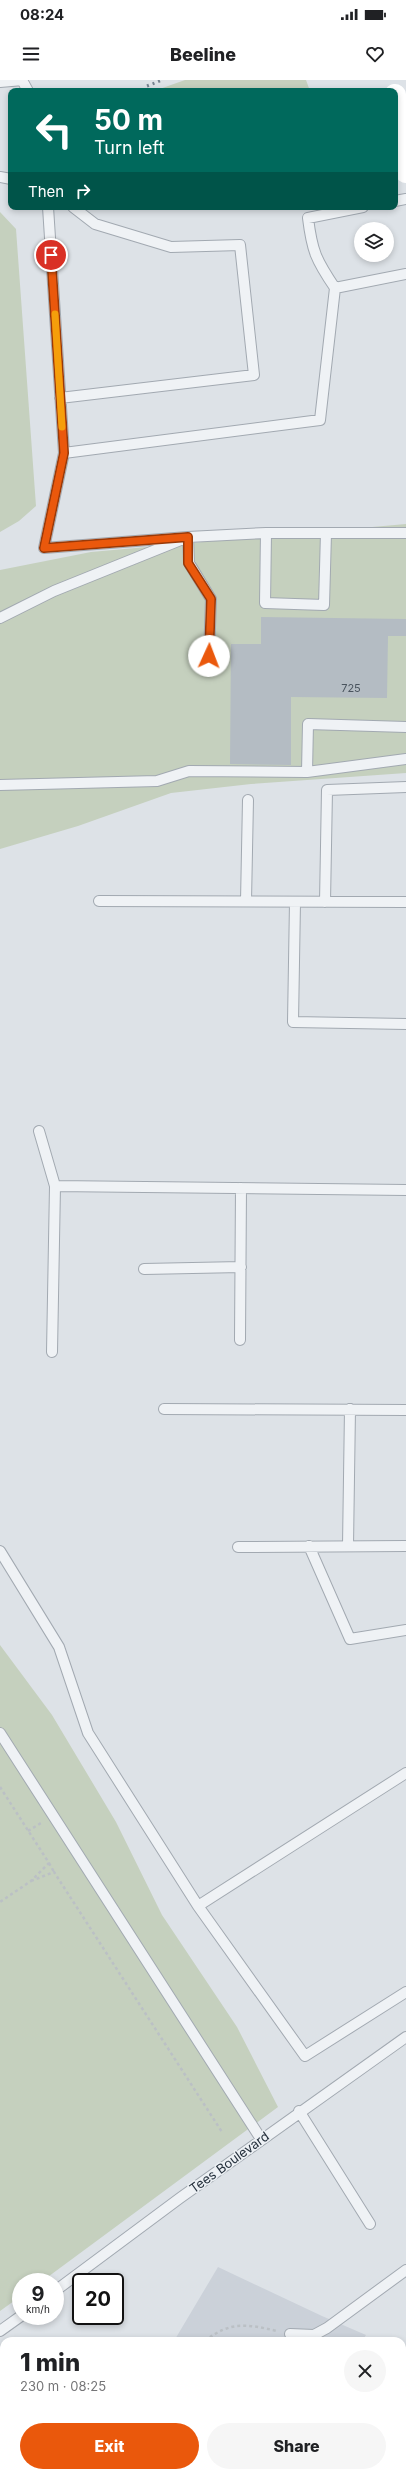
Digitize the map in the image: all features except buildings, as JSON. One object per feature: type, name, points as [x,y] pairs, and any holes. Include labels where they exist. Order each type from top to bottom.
[{"type":"main road","points":[[398,125],[402,165]]},
{"type":"lane","points":[[0,82],[22,80]]},
{"type":"lane","points":[[48,210],[64,453],[44,548],[188,537],[266,533],[406,533]]},
{"type":"lane","points":[[60,398],[254,375],[240,245],[171,247],[95,224],[77,210]]},
{"type":"lane","points":[[64,453],[320,420],[335,288],[317,262],[310,238],[308,218],[348,210]]},
{"type":"lane","points":[[335,288],[406,274]]},
{"type":"lane","points":[[266,533],[264,603],[324,605],[326,533]]},
{"type":"lane","points":[[0,618],[54,591],[188,537]]},
{"type":"lane","points":[[188,537],[188,563],[211,599],[209,656]]},
{"type":"lane","points":[[307,772],[308,724],[406,727]]},
{"type":"lane","points":[[0,786],[157,781],[189,771],[307,772],[406,759]]},
{"type":"lane","points":[[325,902],[327,790],[406,786]]},
{"type":"lane","points":[[246,902],[248,800]]},
{"type":"lane","points":[[99,901],[406,902]]},
{"type":"lane","points":[[296,902],[293,1022],[406,1024]]},
{"type":"lane","points":[[39,1131],[54,1186],[52,1352]]},
{"type":"lane","points":[[54,1186],[406,1190]]},
{"type":"lane","points":[[240,1340],[242,1188]]},
{"type":"lane","points":[[144,1269],[241,1267]]},
{"type":"lane","points":[[164,1409],[406,1410]]},
{"type":"lane","points":[[348,1546],[350,1410]]},
{"type":"lane","points":[[310,1546],[350,1639],[406,1630]]},
{"type":"lane","points":[[238,1547],[406,1546]]},
{"type":"lane","points":[[0,1551],[59,1647],[88,1733],[198,1906],[306,2056],[406,1992]]},
{"type":"lane","points":[[0,1733],[261,2139]]},
{"type":"lane","points":[[198,1906],[406,1773]]},
{"type":"lane","name":"Tees Boulevard","points":[[64,2284],[299,2111],[406,2037]]},
{"type":"lane","points":[[299,2111],[370,2224]]},
{"type":"lane","points":[[290,2334],[314,2335],[327,2328],[406,2270]]},
{"type":"lane","points":[[0,2331],[12,2322]]},
{"type":"path","points":[[0,1787],[222,2132]]},
{"type":"path","points":[[0,1902],[31,1881],[49,1863]]},
{"type":"path","points":[[31,1881],[54,1872]]},
{"type":"path","points":[[210,2337],[220,2330],[236,2325],[254,2326],[290,2334]]},
{"type":"shaded area","points":[[218,2267],[366,2335],[365,2337],[176,2337]]},
{"type":"green space","points":[[185,80],[306,80],[309,88],[162,88]]},
{"type":"green space","points":[[0,212],[16,229],[36,506],[19,521],[0,532]]},
{"type":"green space","points":[[406,524],[406,773],[251,784],[171,793],[78,826],[0,849],[0,570],[91,552]]},
{"type":"green space","points":[[0,1645],[52,1715],[116,1822],[162,1915],[237,2027],[278,2107],[53,2273],[12,2273],[12,2302],[0,2311]]},
{"type":"railway","points":[[147,86],[162,80]]},
{"type":"slow traffic","points":[[55,314],[62,427]]},
{"type":"route","points":[[51,255],[64,453],[44,548],[188,537],[188,563],[211,599],[209,656]]}]
